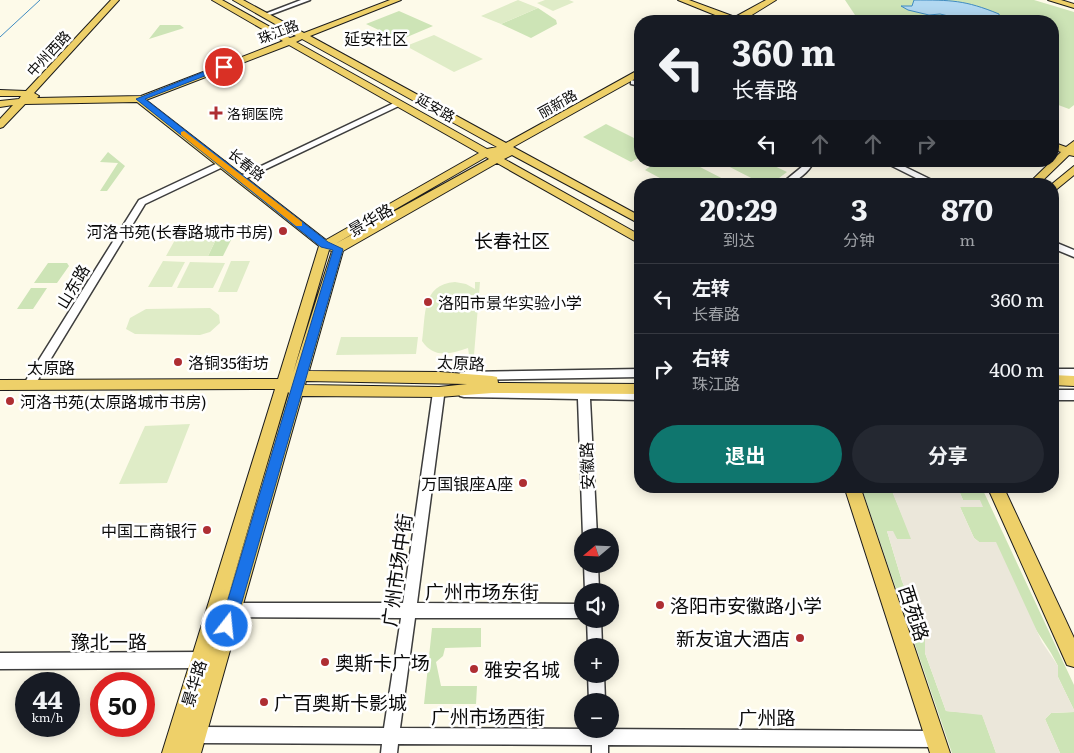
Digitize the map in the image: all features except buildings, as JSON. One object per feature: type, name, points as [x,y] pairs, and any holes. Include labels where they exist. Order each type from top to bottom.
[{"type":"main road","name":"中州西路","points":[[0,125],[108,0]]},
{"type":"main road","name":"中州西路","points":[[0,116],[12,104],[24,97],[115,0]]},
{"type":"main road","name":"延安路","points":[[216,0],[634,237]]},
{"type":"main road","name":"延安路","points":[[237,0],[634,218]]},
{"type":"main road","name":"珠江路","points":[[301,36],[390,0]]},
{"type":"main road","name":"珠江路","points":[[138,98],[397,0]]},
{"type":"main road","points":[[675,0],[719,15]]},
{"type":"main road","points":[[682,0],[721,15]]},
{"type":"main road","points":[[746,15],[772,0]]},
{"type":"main road","points":[[749,15],[782,0]]},
{"type":"main road","points":[[1052,0],[1074,4]]},
{"type":"main road","points":[[1066,0],[1074,4]]},
{"type":"main road","name":"丽新路","points":[[497,159],[510,148],[634,76]]},
{"type":"main road","name":"丽新路","points":[[486,153],[510,148],[634,83]]},
{"type":"main road","points":[[0,93],[24,97],[138,98]]},
{"type":"main road","name":"长春路","points":[[138,98],[325,244],[338,249]]},
{"type":"main road","points":[[0,104],[12,104]]},
{"type":"main road","points":[[1059,143],[1072,149]]},
{"type":"main road","points":[[1059,146],[1072,149]]},
{"type":"main road","points":[[1059,161],[1072,149]]},
{"type":"main road","name":"景华路","points":[[191,753],[232,610],[293,383],[325,244],[486,153]]},
{"type":"main road","name":"景华路","points":[[172,753],[200,660],[338,249],[497,159]]},
{"type":"main road","points":[[1040,178],[1052,167]]},
{"type":"main road","points":[[1059,183],[1074,168]]},
{"type":"main road","name":"太原路","points":[[439,385],[492,381],[634,380]]},
{"type":"main road","points":[[1059,380],[1074,381]]},
{"type":"main road","name":"太原路","points":[[0,385],[293,383],[439,385],[492,388],[634,389]]},
{"type":"main road","points":[[1059,387],[1074,387]]},
{"type":"main road","name":"西苑路","points":[[854,493],[938,746]]},
{"type":"main road","points":[[998,493],[1074,658]]},
{"type":"street","points":[[265,15],[307,0]]},
{"type":"street","points":[[240,178],[400,104]]},
{"type":"street","name":"山东路","points":[[29,385],[142,202],[222,164]]},
{"type":"street","points":[[793,178],[807,167]]},
{"type":"street","points":[[899,167],[923,178]]},
{"type":"street","points":[[1059,247],[1074,254]]},
{"type":"street","points":[[439,385],[491,374],[634,373]]},
{"type":"street","points":[[1059,373],[1074,373]]},
{"type":"street","points":[[439,385],[492,395],[634,395]]},
{"type":"street","name":"广州市场中街","points":[[389,753],[439,385]]},
{"type":"street","points":[[1059,394],[1074,395]]},
{"type":"street","name":"安徽路","points":[[584,395],[590,528]]},
{"type":"street","name":"广州市场东街","points":[[232,610],[574,611]]},
{"type":"street","name":"豫北一路","points":[[0,661],[218,660]]},
{"type":"street","name":"广州市场西街","points":[[196,735],[574,732]]},
{"type":"street","name":"广州路","points":[[619,733],[938,746]]},
{"type":"street","points":[[599,738],[600,753]]},
{"type":"green space","points":[[518,0],[538,8],[501,24],[481,16]]},
{"type":"green space","points":[[545,0],[569,0],[574,2],[553,11],[537,3]]},
{"type":"green space","points":[[845,0],[1034,0],[1074,12],[1074,105],[1069,109],[1059,105],[1059,15],[855,15]]},
{"type":"green space","points":[[538,8],[556,20],[557,24],[531,38],[501,24]]},
{"type":"green space","points":[[399,11],[433,26],[400,40],[366,24]]},
{"type":"green space","points":[[160,25],[180,25],[184,28],[149,39]]},
{"type":"green space","points":[[434,35],[483,59],[454,72],[406,46]]},
{"type":"green space","points":[[606,124],[634,138],[634,160],[631,162],[583,137]]},
{"type":"green space","points":[[108,152],[125,166],[107,191],[100,191],[118,163],[100,162]]},
{"type":"green space","points":[[650,167],[700,167],[721,178],[660,178],[645,170]]},
{"type":"green space","points":[[730,167],[777,167],[787,172],[779,178],[751,178]]},
{"type":"green space","points":[[181,229],[221,229],[208,256],[166,256]]},
{"type":"green space","points":[[221,229],[236,230],[223,256],[208,256]]},
{"type":"green space","points":[[163,261],[185,262],[172,287],[148,287]]},
{"type":"green space","points":[[231,261],[250,261],[237,292],[218,292]]},
{"type":"green space","points":[[190,262],[225,263],[213,288],[177,288]]},
{"type":"green space","points":[[48,263],[67,263],[69,266],[57,283],[34,283]]},
{"type":"green space","points":[[455,282],[466,284],[475,289],[475,282],[480,282],[474,355],[469,355],[468,348],[443,354],[437,353],[427,347],[422,341],[425,312],[431,295],[444,284]]},
{"type":"green space","points":[[31,288],[47,288],[33,309],[17,309]]},
{"type":"green space","points":[[210,308],[219,315],[220,323],[210,332],[200,335],[135,334],[126,329],[130,318],[146,309]]},
{"type":"green space","points":[[341,337],[418,337],[416,354],[336,355]]},
{"type":"green space","points":[[190,424],[167,483],[119,484],[145,426]]},
{"type":"green space","points":[[863,493],[893,493],[912,539],[897,539],[887,531],[902,581],[925,638],[925,653],[946,711],[982,714],[996,753],[952,753]]},
{"type":"green space","points":[[960,493],[984,493],[1074,685],[1074,710],[1058,677],[1058,666],[1051,653],[979,542],[974,538],[960,507],[963,500]]},
{"type":"green space","points":[[432,628],[481,628],[481,647],[445,648],[443,656],[436,662],[441,686],[477,686],[476,704],[424,704]]},
{"type":"green space","points":[[1074,712],[1074,753],[1060,753],[1045,719],[1051,713]]},
{"type":"shaded area","points":[[893,493],[960,493],[963,500],[980,500],[983,507],[960,507],[974,538],[979,542],[996,542],[1042,642],[1058,666],[1058,677],[1074,710],[1074,712],[1051,713],[1045,719],[1060,753],[996,753],[982,715],[946,711],[925,653],[925,638],[902,581],[887,531],[893,531],[897,539],[911,539]]},
{"type":"water","points":[[914,0],[948,1],[967,3],[999,15],[929,15],[908,10],[901,6],[912,6]]},
{"type":"waterway","points":[[0,37],[40,0]]},
{"type":"slow traffic","points":[[184,134],[299,224]]},
{"type":"place","name":"洛铜医院","points":[[216,113]]},
{"type":"place","name":"河洛书苑(长春路城市书房)","points":[[283,231]]},
{"type":"place","name":"洛阳市景华实验小学","points":[[428,302]]},
{"type":"place","name":"洛铜35街坊","points":[[178,362]]},
{"type":"place","name":"河洛书苑(太原路城市书房)","points":[[10,401]]},
{"type":"place","name":"万国银座A座","points":[[523,483]]},
{"type":"place","name":"中国工商银行","points":[[207,530]]},
{"type":"place","name":"洛阳市安徽路小学","points":[[660,605]]},
{"type":"place","name":"新友谊大酒店","points":[[800,638]]},
{"type":"place","name":"奥斯卡广场","points":[[325,662]]},
{"type":"place","name":"雅安名城","points":[[474,669]]},
{"type":"place","name":"广百奥斯卡影城","points":[[264,702]]},
{"type":"district","name":"延安社区","points":[[376,38]]},
{"type":"district","name":"长春社区","points":[[512,240]]},
{"type":"route","points":[[224,67],[140,99],[325,244],[338,249],[227,626]]}]
